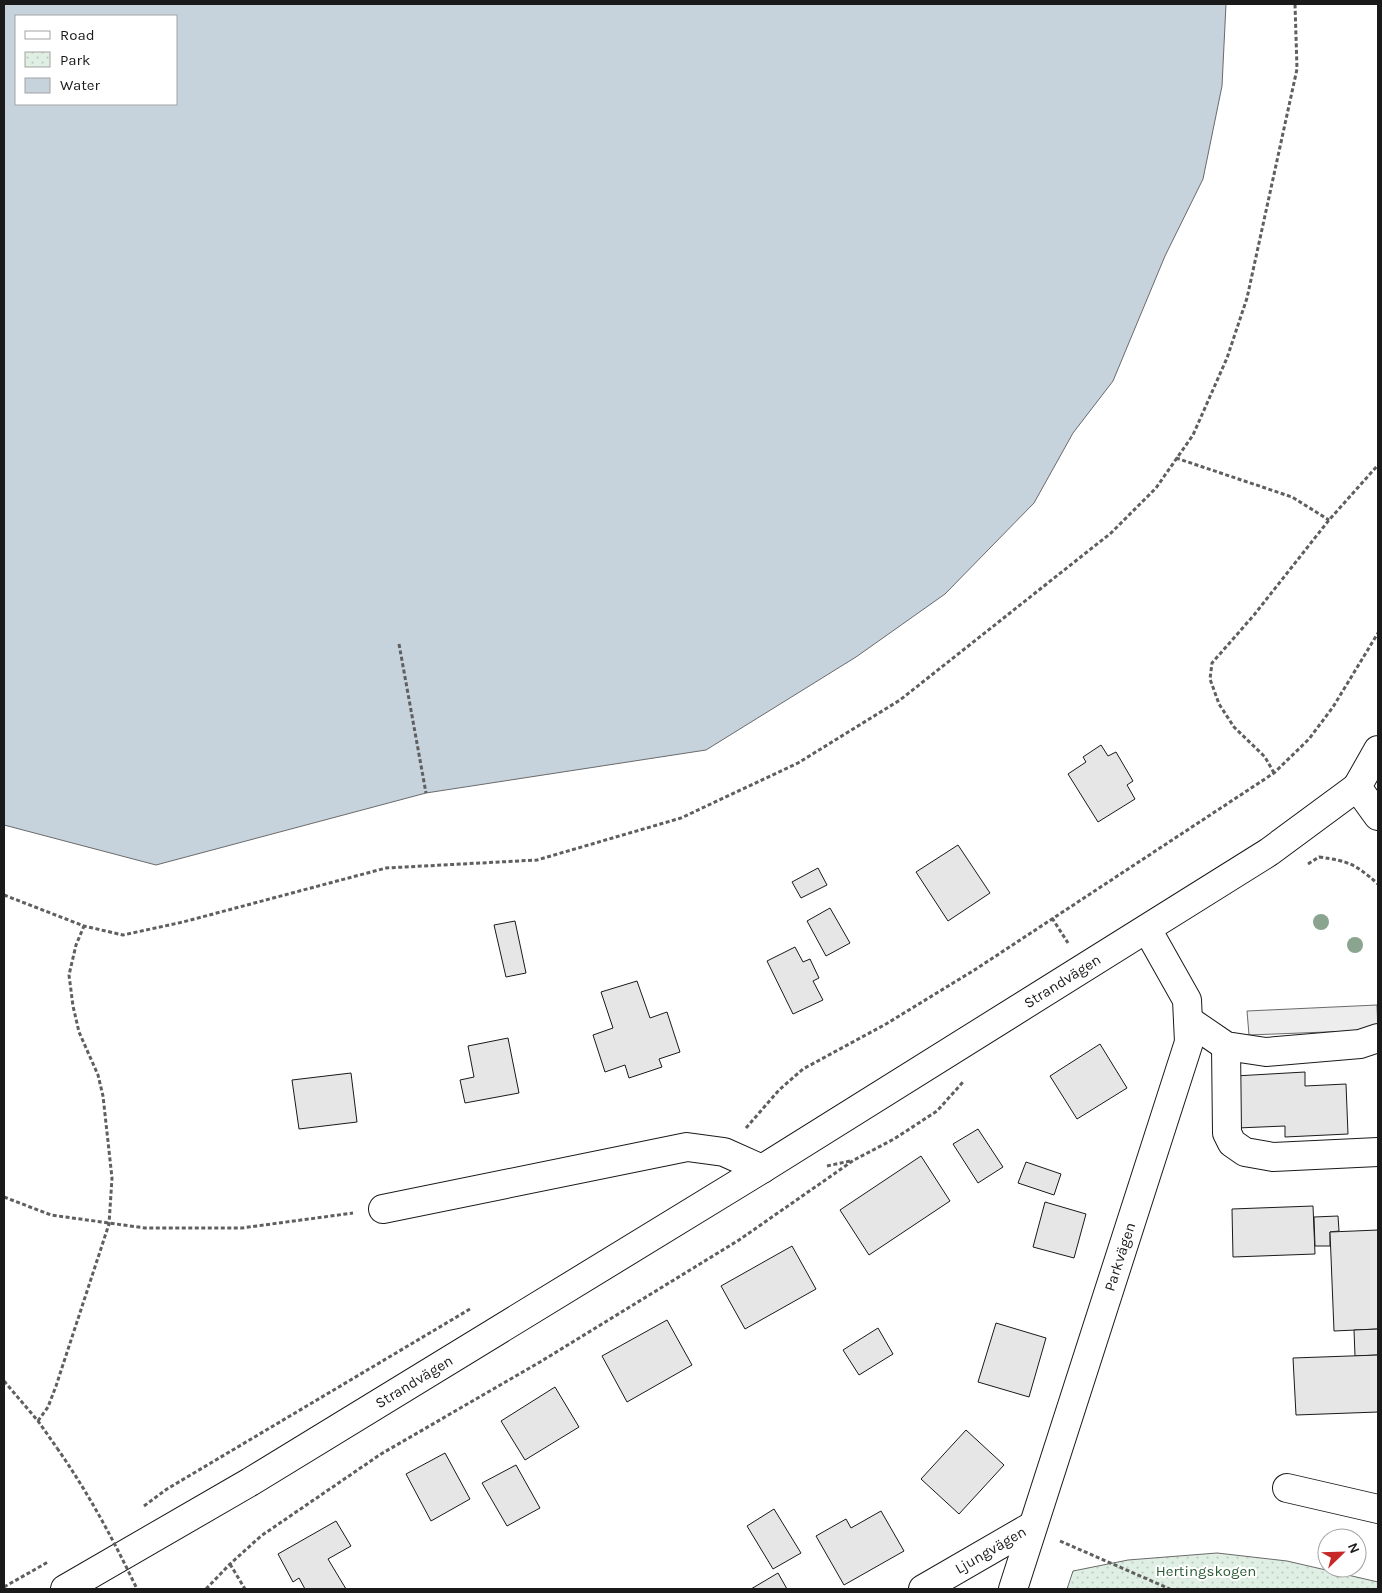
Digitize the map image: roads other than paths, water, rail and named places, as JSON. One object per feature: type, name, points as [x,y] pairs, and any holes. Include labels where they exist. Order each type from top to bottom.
[{"type":"street","points":[[1378,750],[1357,788],[1378,816]]},
{"type":"street","name":"Strandvägen","points":[[65,1589],[250,1482],[762,1169],[1269,852],[1357,788]]},
{"type":"street","name":"Parkvägen","points":[[1013,1589],[1189,1042],[1187,1000],[1147,929]]},
{"type":"street","points":[[1188,1020],[1226,1046],[1266,1052],[1360,1044],[1378,1038]]},
{"type":"street","points":[[1226,1046],[1227,1133],[1232,1143],[1246,1152],[1273,1157],[1378,1152]]},
{"type":"street","points":[[383,1209],[687,1147],[724,1152],[762,1169]]},
{"type":"street","points":[[1286,1488],[1378,1509]]},
{"type":"street","name":"Ljungvägen","points":[[923,1589],[1032,1526]]},
{"type":"water","points":[[4,4],[1226,4],[1222,86],[1203,179],[1165,256],[1113,381],[1073,433],[1034,503],[945,594],[856,657],[706,750],[426,793],[156,865],[4,825]]},
{"type":"park label","name":"Hertingskogen","points":[[1206,1571]]}]
